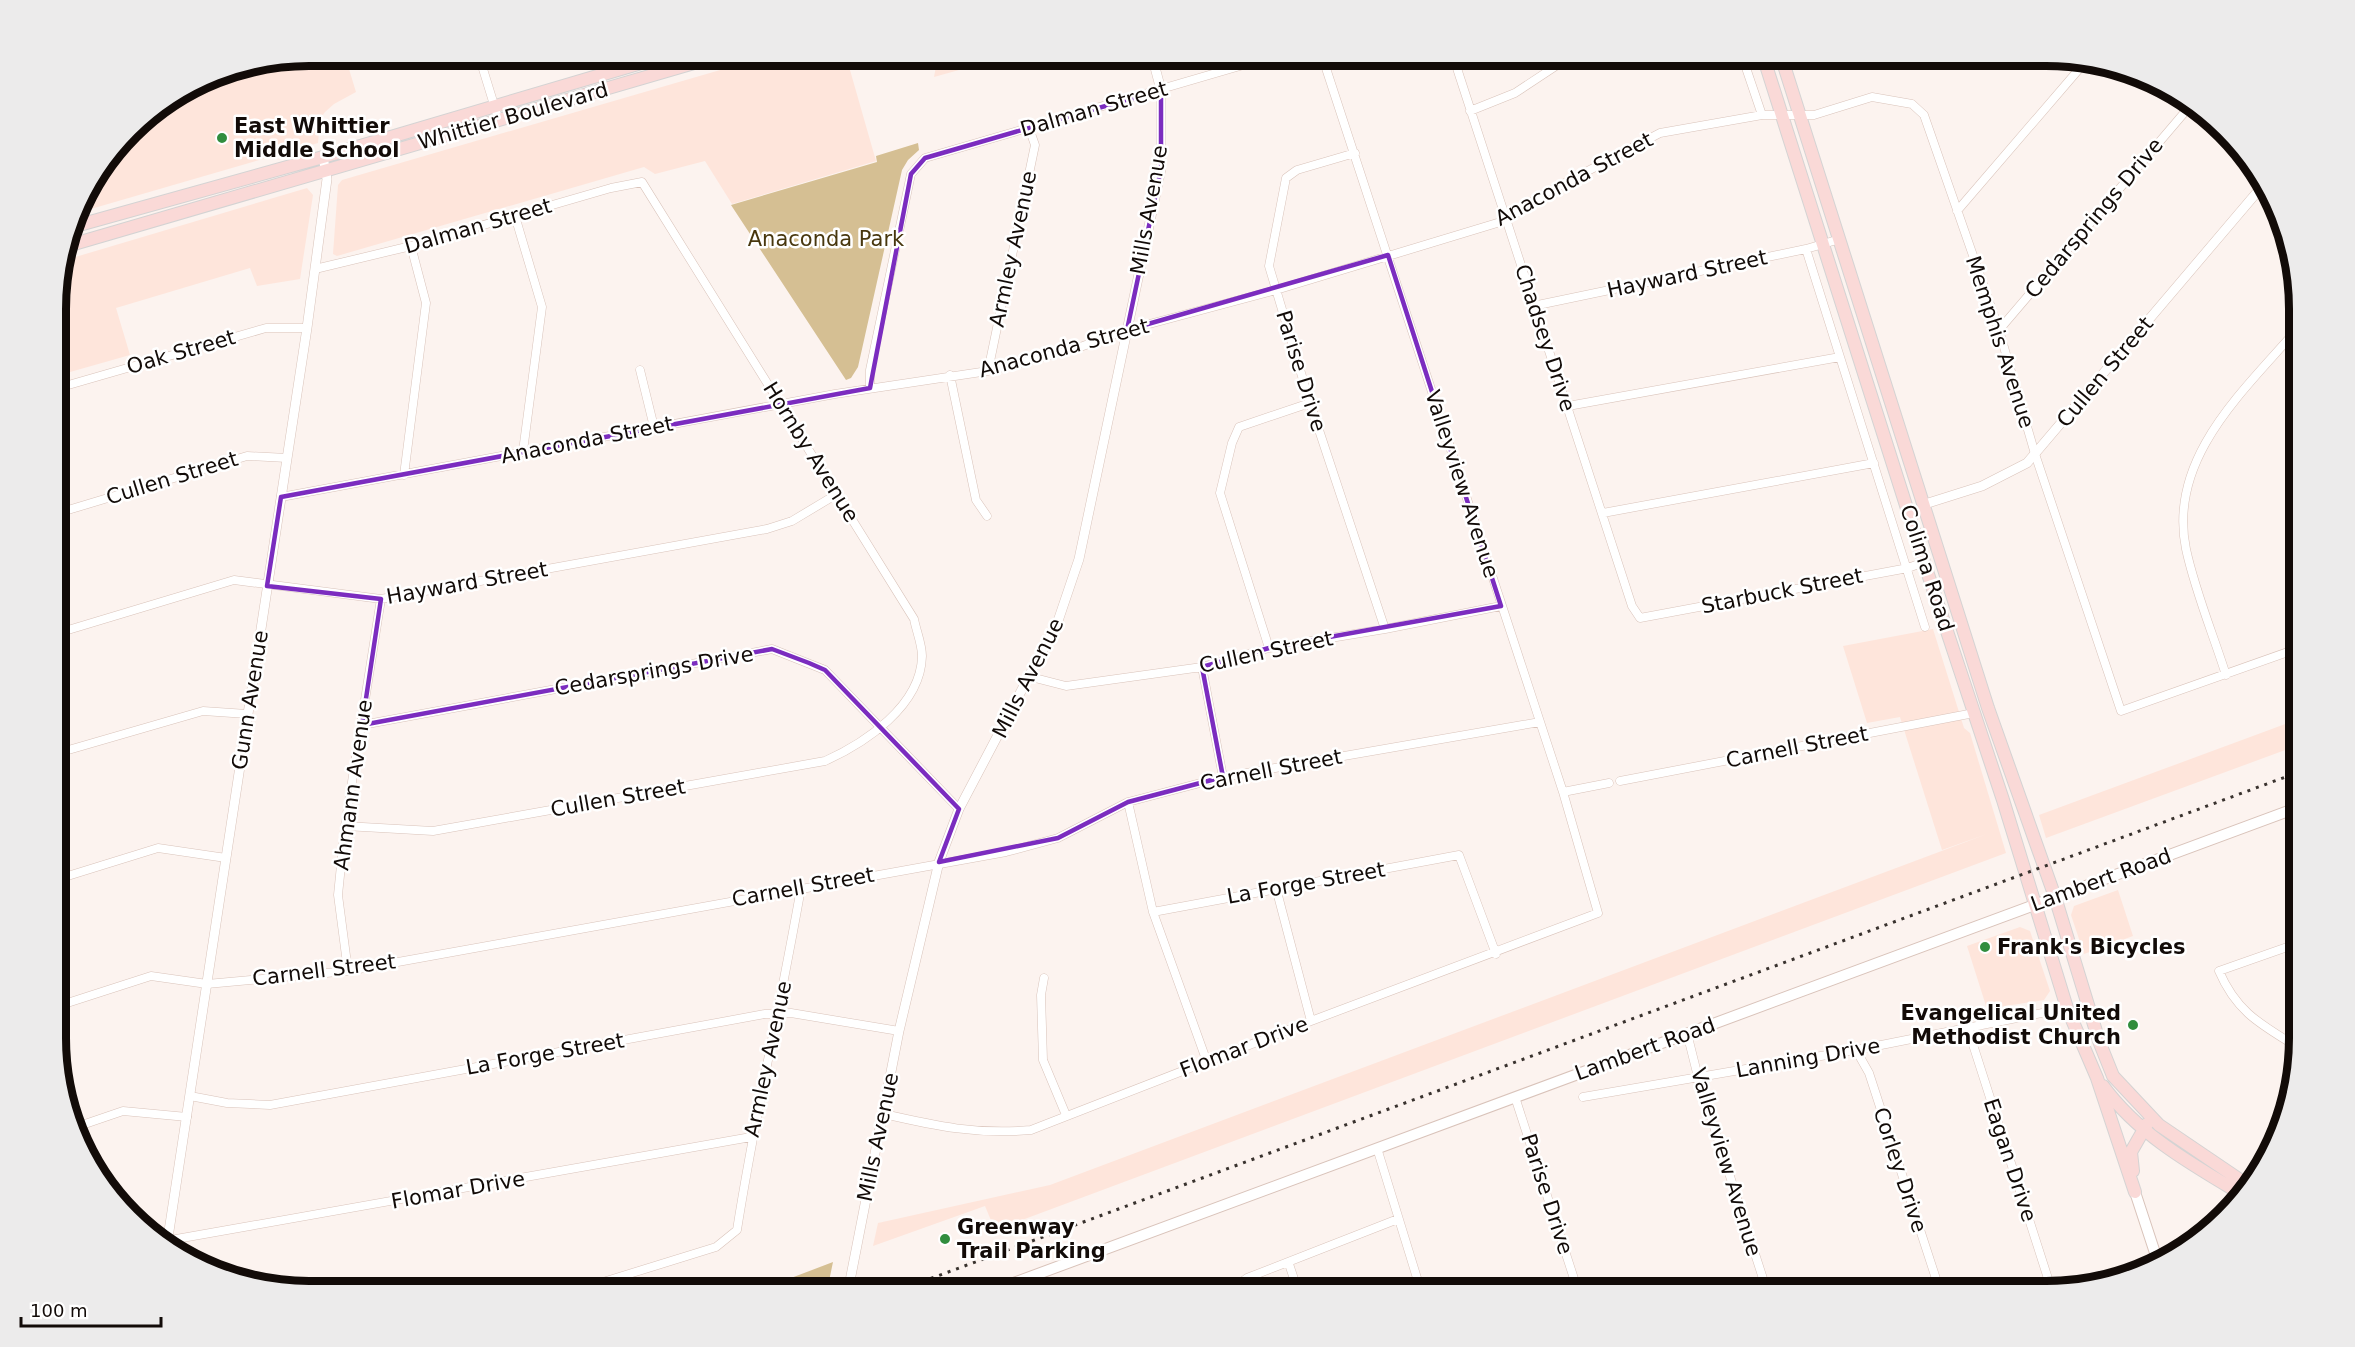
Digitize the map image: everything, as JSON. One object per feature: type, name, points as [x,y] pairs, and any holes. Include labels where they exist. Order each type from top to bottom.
[{"type":"main road","name":"Whittier Boulevard","points":[[81,224],[323,157],[630,66]]},
{"type":"main road","name":"Whittier Boulevard","points":[[75,244],[685,66]]},
{"type":"main road","name":"Colima Road","points":[[1766,66],[1924,562],[2016,839],[2034,905],[2067,1008],[2097,1078]]},
{"type":"main road","name":"Colima Road","points":[[1784,66],[1988,708],[2055,897],[2099,1041],[2113,1076],[2152,1118]]},
{"type":"main road","points":[[1924,562],[1940,556]]},
{"type":"main road","points":[[1974,713],[1988,708]]},
{"type":"main road","name":"Lambert Road","points":[[1019,1281],[2289,811]]},
{"type":"main road","points":[[2097,1078],[2118,1106],[2143,1130],[2236,1190]]},
{"type":"main road","points":[[2097,1078],[2156,1255]]},
{"type":"main road","points":[[2135,1192],[2131,1152],[2152,1118],[2180,1141],[2242,1182]]},
{"type":"street","points":[[482,66],[499,122]]},
{"type":"street","name":"Mills Avenue","points":[[850,1281],[899,1031],[939,862],[959,809],[1058,621],[1079,559],[1161,169],[1161,90],[1155,66]]},
{"type":"street","name":"Dalman Street","points":[[870,388],[870,370],[911,174],[916,165],[925,158],[1241,66]]},
{"type":"street","name":"Valleyview Avenue","points":[[1326,66],[1563,792],[1598,913]]},
{"type":"street","name":"Chadsey Drive","points":[[1456,66],[1632,606],[1640,618]]},
{"type":"street","points":[[1470,111],[1515,93],[1556,66]]},
{"type":"street","points":[[1745,66],[1762,115]]},
{"type":"street","points":[[1957,211],[2080,68]]},
{"type":"street","name":"Memphis Avenue","points":[[1782,115],[1800,116],[1872,97],[1912,104],[1924,115],[1999,330],[2035,454],[2121,711],[2226,675]]},
{"type":"street","name":"Cedarsprings Drive","points":[[1999,330],[2186,111]]},
{"type":"street","name":"Anaconda Street","points":[[281,497],[870,388],[988,371],[1072,350],[1127,330],[1276,290],[1507,220],[1542,195],[1660,133],[1762,115],[1782,115]]},
{"type":"street","name":"Armley Avenue","points":[[988,371],[1035,145],[1029,128]]},
{"type":"street","name":"Parise Drive","points":[[1355,153],[1297,171],[1286,178],[1269,266],[1310,403],[1385,629]]},
{"type":"street","name":"Gunn Avenue","points":[[168,1236],[307,328],[326,171],[323,157]]},
{"type":"street","name":"Dalman Street","points":[[315,269],[411,246],[611,188],[642,182]]},
{"type":"street","name":"Hornby Avenue","points":[[642,182],[914,619],[922,656],[914,688],[900,708],[881,726]]},
{"type":"street","name":"Cullen Street","points":[[1908,509],[1982,486],[2027,463],[2258,192]]},
{"type":"street","points":[[515,216],[542,307],[534,382],[523,451]]},
{"type":"street","name":"Hayward Street","points":[[1533,306],[1806,249],[1840,239]]},
{"type":"street","points":[[404,475],[426,303],[411,246]]},
{"type":"street","points":[[1806,249],[1925,627]]},
{"type":"street","name":"Oak Street","points":[[66,386],[266,327],[307,328]]},
{"type":"street","points":[[2289,339],[2215,425],[2200,451],[2185,499],[2186,549],[2226,675],[2289,652]]},
{"type":"street","points":[[1568,406],[1840,357]]},
{"type":"street","points":[[640,370],[654,427]]},
{"type":"street","points":[[950,375],[976,500],[987,516]]},
{"type":"street","points":[[1269,648],[1220,493],[1232,443],[1239,427],[1310,403]]},
{"type":"street","name":"Cullen Street","points":[[66,511],[247,456],[287,458]]},
{"type":"street","points":[[1603,513],[1874,463]]},
{"type":"street","name":"Hayward Street","points":[[66,631],[234,580],[381,599],[767,530],[792,521],[837,494]]},
{"type":"street","name":"Starbuck Street","points":[[1640,618],[1908,568],[1924,562]]},
{"type":"street","name":"Ahmann Avenue","points":[[348,971],[338,895],[345,826],[381,599]]},
{"type":"street","name":"Cullen Street","points":[[1031,676],[1066,686],[1202,667],[1269,648],[1385,629],[1501,606]]},
{"type":"street","name":"Cedarsprings Drive","points":[[362,725],[772,649],[825,670],[959,809]]},
{"type":"street","points":[[1202,667],[1223,777]]},
{"type":"street","points":[[66,751],[203,711],[247,714]]},
{"type":"street","name":"Carnell Street","points":[[1620,781],[1974,713]]},
{"type":"street","name":"Carnell Street","points":[[66,1003],[151,976],[207,984],[348,971],[939,862],[1006,852],[1058,838],[1128,802],[1223,777],[1540,722]]},
{"type":"street","name":"Cullen Street","points":[[345,826],[433,831],[797,767],[825,761],[849,750],[881,726]]},
{"type":"street","points":[[1563,792],[1609,783]]},
{"type":"street","points":[[1128,802],[1153,912],[1208,1062]]},
{"type":"street","points":[[66,877],[159,848],[226,858]]},
{"type":"street","name":"La Forge Street","points":[[1153,912],[1459,855],[1496,954]]},
{"type":"street","name":"Armley Avenue","points":[[606,1281],[716,1247],[737,1230],[751,1137],[779,1014],[801,888]]},
{"type":"street","points":[[1276,888],[1311,1021]]},
{"type":"street","name":"Flomar Drive","points":[[884,1114],[951,1130],[998,1133],[1031,1130],[1311,1021],[1496,954],[1598,913]]},
{"type":"street","points":[[2289,946],[2218,971],[2229,993],[2248,1016],[2289,1042]]},
{"type":"street","points":[[1044,978],[1041,994],[1043,1060],[1066,1115]]},
{"type":"street","name":"Lanning Drive","points":[[1583,1097],[1856,1050],[2067,1008]]},
{"type":"street","name":"La Forge Street","points":[[190,1096],[227,1103],[270,1105],[746,1017],[791,1013],[899,1031]]},
{"type":"street","name":"Eagan Drive","points":[[1968,1029],[2049,1281]]},
{"type":"street","name":"Valleyview Avenue","points":[[1687,1033],[1698,1077],[1764,1281]]},
{"type":"street","name":"Corley Drive","points":[[1856,1050],[1869,1073],[1937,1281]]},
{"type":"street","name":"Parise Drive","points":[[1515,1097],[1575,1281]]},
{"type":"street","points":[[82,1125],[123,1111],[187,1117]]},
{"type":"street","name":"Flomar Drive","points":[[175,1241],[751,1137]]},
{"type":"street","points":[[1377,1148],[1418,1281]]},
{"type":"street","points":[[1243,1281],[1398,1219]]},
{"type":"street","points":[[1289,1264],[1295,1281]]},
{"type":"highlighted area","points":[[1161,90],[1161,169],[1127,330],[1388,255],[1501,606],[1269,648],[1202,667],[1223,777],[1128,802],[1058,838],[939,862],[959,809],[825,670],[772,649],[362,725],[381,599],[267,586],[281,497],[870,388],[911,174],[925,158]]},
{"type":"shaded area","name":"East Whittier Middle School","points":[[348,66],[356,92],[334,104],[325,112],[320,119],[318,143],[87,210],[116,161],[149,126],[187,99],[216,84],[246,74],[277,68]]},
{"type":"shaded area","points":[[734,66],[849,66],[876,161],[732,204],[705,161],[655,174],[644,167],[337,256],[333,254],[338,185],[342,180]]},
{"type":"shaded area","points":[[936,66],[973,66],[934,77]]},
{"type":"shaded area","points":[[307,188],[313,195],[300,279],[257,286],[250,268],[116,308],[130,355],[66,373],[66,309],[72,258]]},
{"type":"shaded area","points":[[1933,629],[1964,728],[1970,733],[2006,853],[995,1230],[985,1206],[873,1246],[878,1223],[1050,1185],[1987,834],[1942,850],[1900,717],[1867,723],[1843,646]]},
{"type":"shaded area","points":[[2289,723],[2289,749],[2046,838],[2039,815]]},
{"type":"shaded area","points":[[2118,890],[2133,936],[2084,954],[2071,915],[2074,906]]},
{"type":"shaded area","points":[[2020,927],[2030,931],[2050,991],[2044,1000],[1987,1009],[1967,946]]},
{"type":"green space","name":"Anaconda Park","points":[[918,143],[919,150],[908,160],[902,170],[858,367],[851,378],[846,380],[731,205],[877,162],[876,156]]},
{"type":"green space","points":[[833,1262],[829,1281],[783,1281]]},
{"type":"railway","points":[[924,1281],[2289,776]]},
{"type":"place","name":"East Whittier Middle School","points":[[222,138]]},
{"type":"place","name":"Frank's Bicycles","points":[[1985,947]]},
{"type":"place","name":"Evangelical United Methodist Church","points":[[2133,1025]]},
{"type":"place","name":"Greenway Trail Parking","points":[[945,1239]]}]
